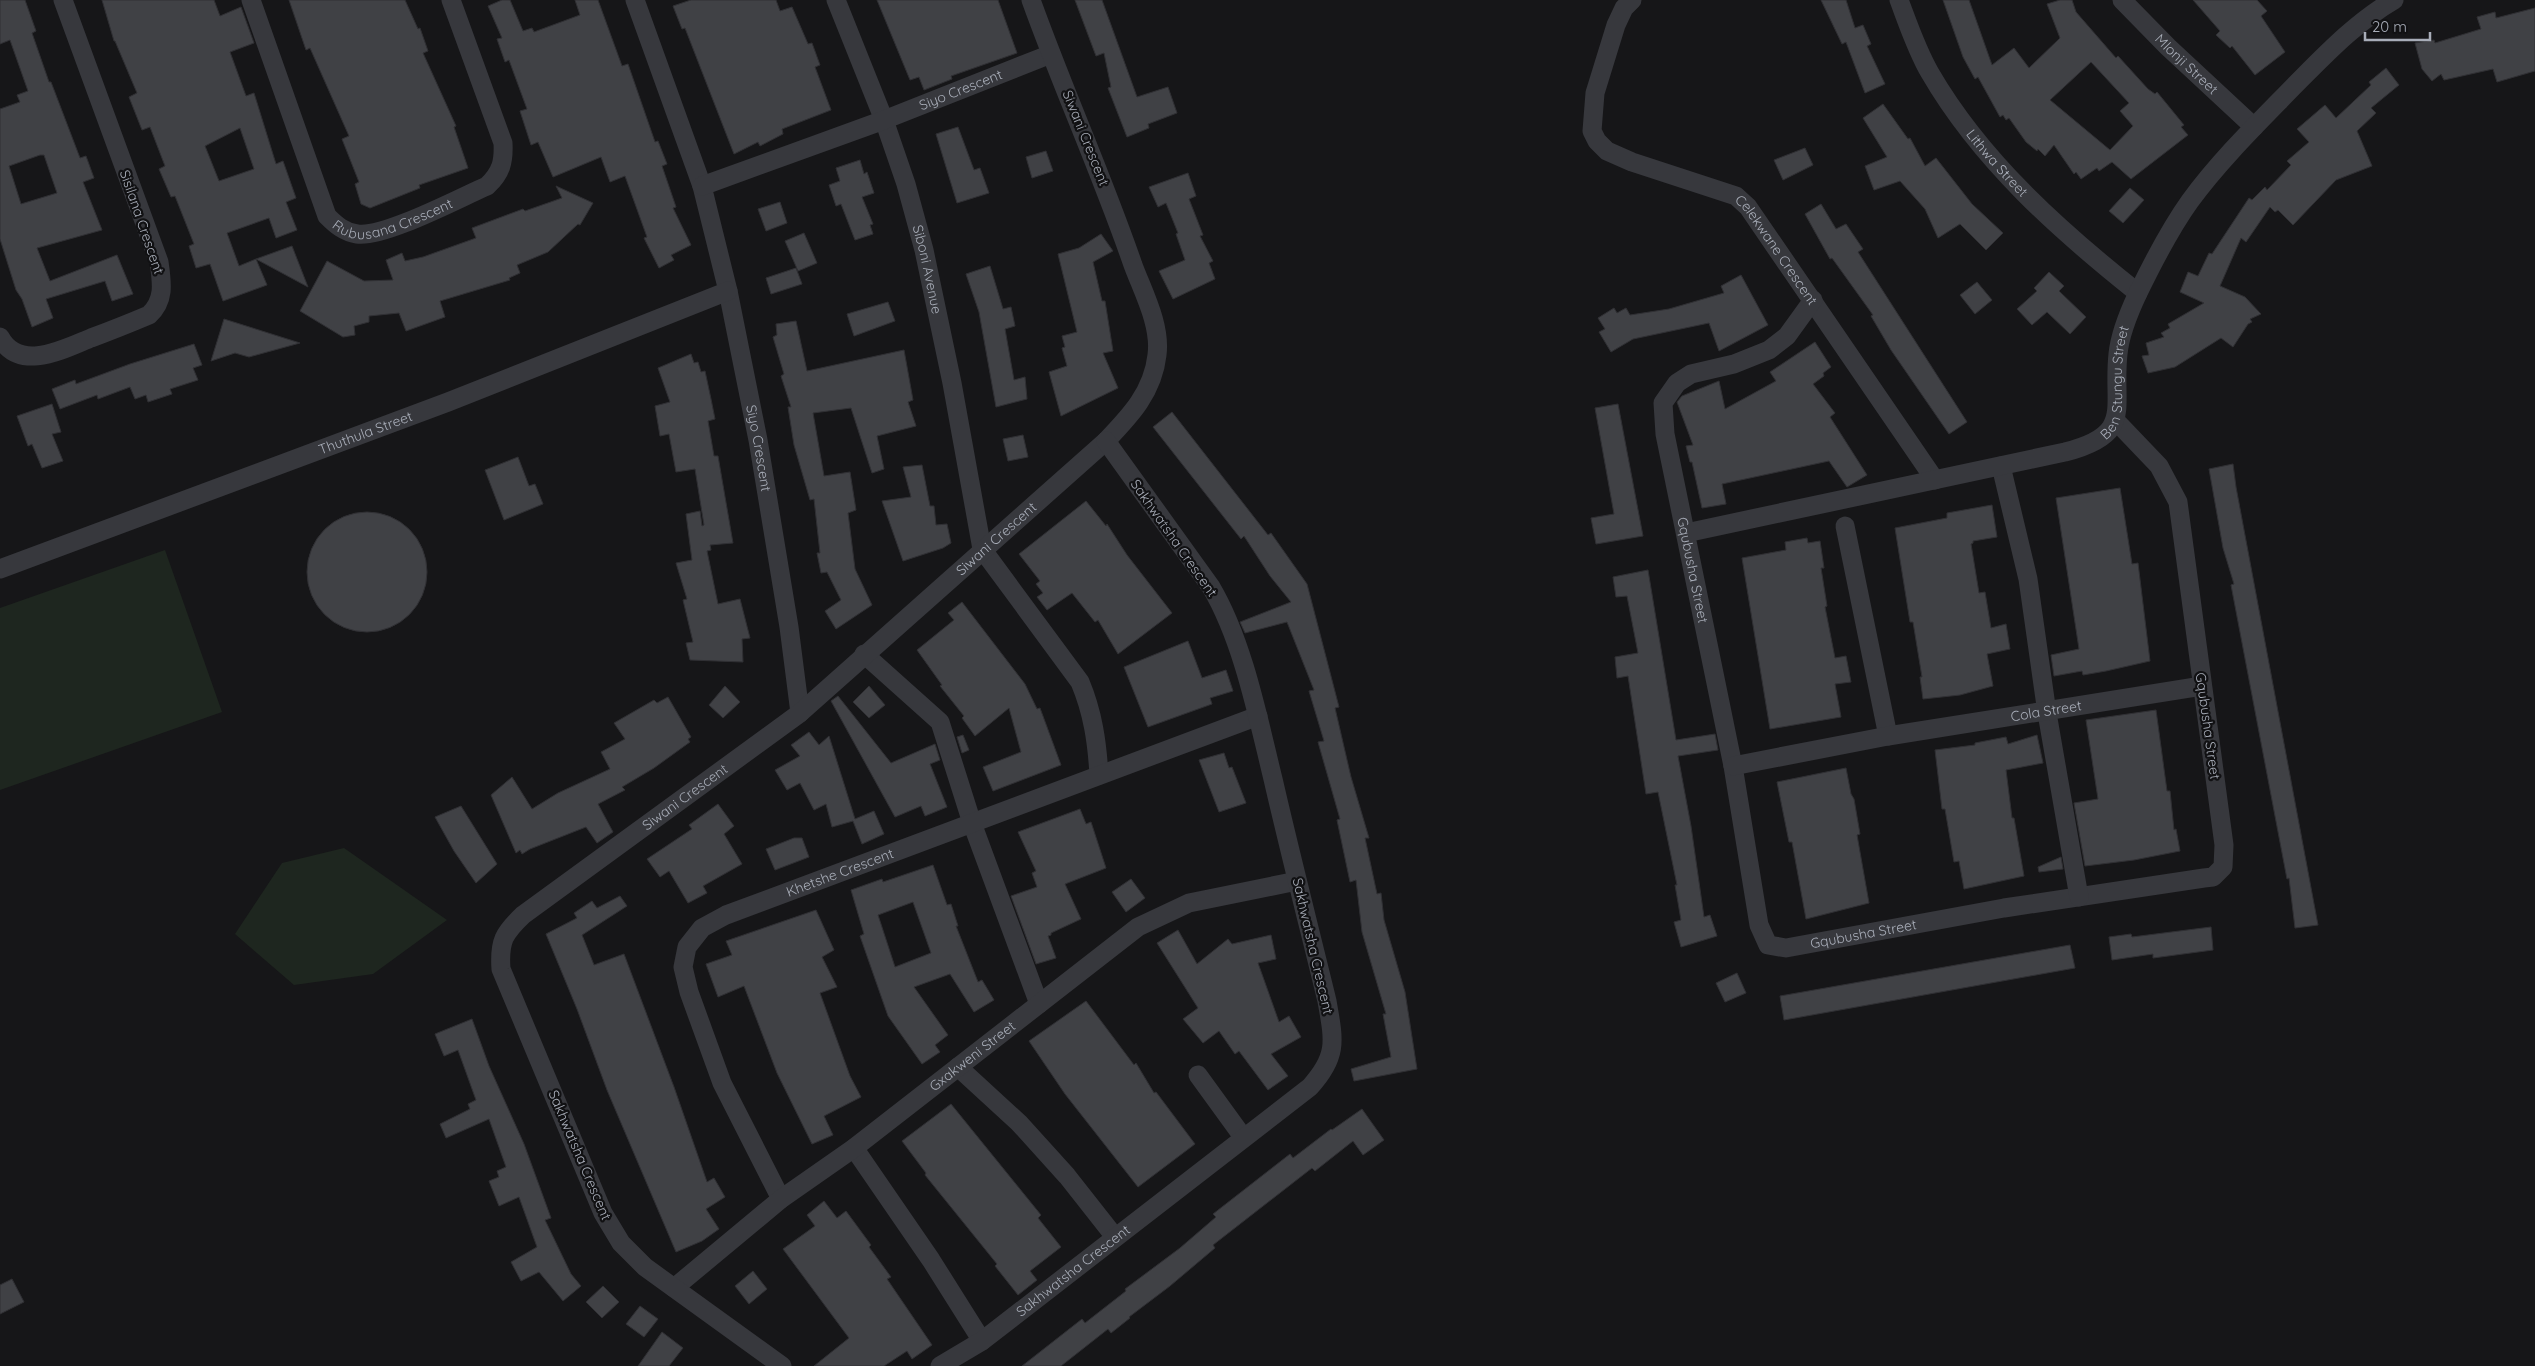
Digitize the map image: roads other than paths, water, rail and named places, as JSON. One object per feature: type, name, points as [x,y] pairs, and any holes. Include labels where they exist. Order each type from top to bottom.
[{"type":"street","name":"Sisilana Crescent","points":[[0,337],[8,348],[16,353],[26,356],[50,354],[149,315],[157,308],[162,296],[159,262],[63,0]]},
{"type":"street","name":"Rubusana Crescent","points":[[251,0],[327,216],[336,225],[358,234],[372,233],[392,227],[487,186],[497,177],[501,168],[503,143],[450,0]]},
{"type":"street","name":"Siyo Crescent","points":[[635,0],[702,186],[728,291],[758,440],[789,627],[800,713]]},
{"type":"street","name":"Siboni Avenue","points":[[836,0],[884,120],[906,184],[924,250],[952,383],[982,548]]},
{"type":"street","name":"Siwani Crescent","points":[[506,932],[522,915],[800,713],[982,548],[1106,441],[1136,409],[1145,395],[1152,378],[1157,354],[1155,328],[1106,188],[1031,0]]},
{"type":"street","name":"Celekwane Crescent","points":[[1632,0],[1624,8],[1616,25],[1595,93],[1592,131],[1597,140],[1608,150],[1632,162],[1736,196],[1758,220],[1935,480]]},
{"type":"street","name":"Lithwa Street","points":[[1899,0],[1929,72],[1958,118],[1996,164],[2050,218],[2138,293]]},
{"type":"street","name":"Mlonji Street","points":[[2122,0],[2168,48],[2254,127]]},
{"type":"street","name":"Ben Stungu Street","points":[[1686,533],[2001,466],[2086,446],[2107,434],[2115,420],[2118,403],[2118,353],[2122,336],[2138,293],[2191,200],[2254,127],[2348,33],[2394,0]]},
{"type":"street","name":"Siyo Crescent","points":[[702,186],[884,120],[1051,54]]},
{"type":"street","name":"Thuthula Street","points":[[0,569],[430,409],[728,291]]},
{"type":"street","name":"Gqubusha Street","points":[[1813,300],[1786,336],[1769,350],[1734,364],[1691,374],[1677,383],[1663,403],[1663,417],[1733,766],[1759,925],[1768,945],[1786,948],[2004,908],[2213,876],[2223,866],[2224,845],[2178,502],[2158,466],[2115,420]]},
{"type":"street","name":"Sakhwatsha Crescent","points":[[940,1366],[982,1341],[1243,1137],[1310,1088],[1324,1072],[1332,1054],[1332,1028],[1327,1001],[1258,716],[1222,606],[1106,441]]},
{"type":"street","points":[[2001,466],[2028,579],[2047,712],[2079,897]]},
{"type":"street","points":[[1845,526],[1888,736]]},
{"type":"street","points":[[982,548],[1080,682],[1089,703],[1096,729],[1099,775]]},
{"type":"street","points":[[864,654],[940,722],[972,822],[1039,1004]]},
{"type":"street","name":"Cola Street","points":[[1733,766],[1888,736],[2202,686]]},
{"type":"street","name":"Khetshe Crescent","points":[[781,1199],[722,1083],[689,992],[683,967],[687,947],[702,928],[726,915],[1258,716]]},
{"type":"street","name":"Gxakweni Street","points":[[674,1288],[781,1199],[854,1148],[1138,927],[1166,912],[1189,903],[1297,881]]},
{"type":"street","name":"Sakhwatsha Crescent","points":[[506,932],[501,947],[501,968],[603,1213],[622,1243],[645,1266],[782,1366]]},
{"type":"street","points":[[958,1067],[1025,1130],[1067,1176],[1115,1237]]},
{"type":"street","points":[[1198,1075],[1243,1137]]},
{"type":"street","points":[[854,1148],[931,1260],[982,1341]]}]
